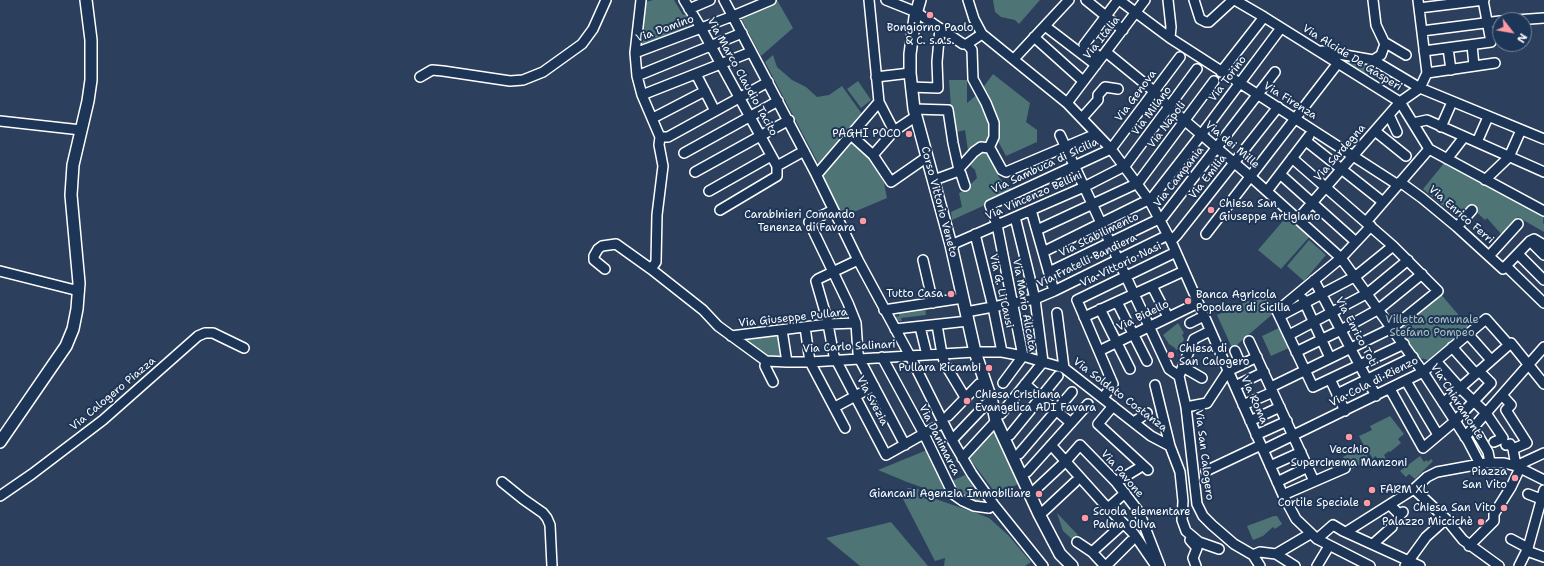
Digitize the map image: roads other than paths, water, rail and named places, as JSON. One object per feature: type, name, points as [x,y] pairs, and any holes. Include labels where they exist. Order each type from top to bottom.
[{"type":"main road","points":[[0,442],[66,346],[73,329],[79,291],[71,195],[73,165],[91,80],[90,40],[86,0]]},
{"type":"main road","name":"Corso Vittorio Veneto","points":[[920,0],[916,12],[912,36],[910,73],[914,113],[951,245],[975,352],[984,382],[998,418],[1039,514],[1060,554],[1069,562]]},
{"type":"main road","name":"Corso Vittorio Veneto","points":[[998,418],[1010,435],[1069,562]]},
{"type":"street","points":[[420,77],[432,70],[510,81],[522,80],[543,72],[582,44],[593,29],[606,0]]},
{"type":"street","points":[[642,0],[634,53],[637,76],[642,95],[660,137],[658,145],[663,166],[657,215],[656,262],[651,269]]},
{"type":"street","name":"Via Marco Claudio Tacito","points":[[684,0],[777,166]]},
{"type":"street","points":[[689,9],[710,0]]},
{"type":"street","points":[[724,0],[804,150],[884,310],[946,420],[952,440],[962,458],[994,505],[1042,566]]},
{"type":"street","name":"Via Domino","points":[[634,53],[733,16],[755,3],[771,0]]},
{"type":"street","points":[[869,0],[878,102],[894,131]]},
{"type":"street","points":[[886,0],[916,12],[962,43],[967,44],[972,50],[973,79],[986,103],[994,123],[994,137],[989,148]]},
{"type":"street","points":[[967,44],[982,34],[974,19],[968,0]]},
{"type":"street","points":[[1014,59],[1068,0]]},
{"type":"street","points":[[1086,0],[1123,30]]},
{"type":"street","points":[[1101,58],[1084,45],[1119,0],[1136,13],[1145,0]]},
{"type":"street","points":[[1168,0],[1171,27],[1170,38]]},
{"type":"street","points":[[1194,0],[1200,19],[1206,22],[1209,22],[1234,0]]},
{"type":"street","name":"Via Alcide De Gasperi","points":[[1234,0],[1282,28],[1400,102],[1429,149],[1544,211]]},
{"type":"street","points":[[1373,0],[1376,25],[1384,42],[1406,55]]},
{"type":"street","points":[[1420,88],[1427,73],[1424,51],[1419,4],[1484,0],[1491,42],[1424,51]]},
{"type":"street","name":"Via Italia","points":[[1067,103],[1136,13],[1170,38]]},
{"type":"street","points":[[1221,72],[1264,17]]},
{"type":"street","points":[[1532,19],[1544,18]]},
{"type":"street","points":[[1422,31],[1492,22]]},
{"type":"street","points":[[1045,26],[1069,45],[1101,58]]},
{"type":"street","points":[[911,88],[938,88],[940,28]]},
{"type":"street","name":"Via Torino","points":[[1149,200],[1202,135],[1282,28]]},
{"type":"street","points":[[637,76],[742,33]]},
{"type":"street","name":"Via Roma","points":[[982,34],[1067,103],[1111,149],[1138,184],[1149,200],[1170,238],[1256,436],[1283,496],[1296,519],[1314,537],[1361,564]]},
{"type":"street","points":[[1034,37],[1084,81]]},
{"type":"street","name":"Via Firenza","points":[[1170,38],[1221,72],[1399,184]]},
{"type":"street","points":[[1373,60],[1382,52],[1384,42]]},
{"type":"street","points":[[1059,59],[1069,45]]},
{"type":"street","points":[[1472,45],[1474,66]]},
{"type":"street","points":[[1448,48],[1451,70]]},
{"type":"street","points":[[1316,50],[1373,60],[1420,88],[1544,139]]},
{"type":"street","points":[[642,95],[751,52]]},
{"type":"street","name":"Via Genova","points":[[1111,149],[1180,57]]},
{"type":"street","name":"Via dei Mille","points":[[1101,58],[1155,92],[1170,108],[1266,190],[1341,258],[1356,276]]},
{"type":"street","points":[[1206,234],[1338,63]]},
{"type":"street","points":[[1427,73],[1495,63]]},
{"type":"street","name":"Via Milano","points":[[1125,166],[1170,108],[1197,69]]},
{"type":"street","name":"Via Campania","points":[[1160,219],[1275,72]]},
{"type":"street","points":[[876,77],[910,73]]},
{"type":"street","points":[[696,74],[715,110]]},
{"type":"street","name":"Via Napoli","points":[[1138,184],[1214,81]]},
{"type":"street","points":[[660,137],[668,137],[768,82]]},
{"type":"street","points":[[1082,118],[1101,102],[1098,95],[1104,87],[1118,89]]},
{"type":"street","name":"Via Sardegna","points":[[1298,219],[1400,102],[1420,88]]},
{"type":"street","points":[[653,118],[705,91]]},
{"type":"street","points":[[684,153],[778,101]]},
{"type":"street","points":[[816,174],[878,102]]},
{"type":"street","points":[[1441,127],[1452,102]]},
{"type":"street","name":"Via Emilia","points":[[1170,238],[1177,235],[1278,107]]},
{"type":"street","points":[[873,155],[894,131],[914,113],[948,110],[952,143],[965,186]]},
{"type":"street","points":[[1389,115],[1397,132]]},
{"type":"street","points":[[1477,142],[1488,117]]},
{"type":"street","points":[[695,172],[788,120]]},
{"type":"street","points":[[1413,123],[1427,120],[1544,172]]},
{"type":"street","points":[[0,121],[81,130]]},
{"type":"street","points":[[1266,190],[1314,130]]},
{"type":"street","points":[[1485,180],[1509,157],[1521,130]]},
{"type":"street","points":[[1375,131],[1406,156]]},
{"type":"street","points":[[989,148],[1002,170],[1005,172],[1096,134]]},
{"type":"street","points":[[851,135],[873,155],[891,182],[927,157]]},
{"type":"street","points":[[1060,135],[1169,369],[1179,376],[1194,339],[1210,331]]},
{"type":"street","points":[[1447,159],[1464,137]]},
{"type":"street","points":[[1306,141],[1383,202]]},
{"type":"street","points":[[934,180],[954,174],[977,149],[981,147],[989,148]]},
{"type":"street","name":"Via Sambuca di Sicilia","points":[[990,205],[1111,149]]},
{"type":"street","points":[[1279,314],[1300,292],[1341,258],[1356,242],[1383,202],[1429,149]]},
{"type":"street","points":[[720,210],[777,176],[777,166],[804,150]]},
{"type":"street","points":[[709,191],[771,156]]},
{"type":"street","points":[[1243,405],[1305,370],[1392,328],[1438,291],[1408,260],[1369,224],[1292,158]]},
{"type":"street","name":"Via Vincenzo Bellini","points":[[951,245],[1084,187],[1125,166]]},
{"type":"street","points":[[1280,174],[1356,242]]},
{"type":"street","points":[[1037,230],[1138,184]]},
{"type":"street","name":"Via Enrico Ferri","points":[[1399,184],[1422,198],[1489,256],[1505,267],[1544,303]]},
{"type":"street","points":[[1516,190],[1544,204]]},
{"type":"street","points":[[1043,252],[1149,200]]},
{"type":"street","name":"Via Mario Alicata","points":[[990,205],[997,225],[1014,304],[1023,356],[1003,384]]},
{"type":"street","points":[[833,210],[809,222],[856,323],[859,358],[905,445],[946,420],[979,384],[984,382]]},
{"type":"street","points":[[1031,210],[1054,292]]},
{"type":"street","points":[[1457,227],[1472,210]]},
{"type":"street","points":[[962,458],[998,418],[1043,362],[1035,299],[1015,217]]},
{"type":"street","name":"Via Stabilimento","points":[[1049,272],[1109,242],[1160,219]]},
{"type":"street","points":[[1489,256],[1518,224]]},
{"type":"street","name":"Via G. Li Causi","points":[[975,234],[993,307],[1002,352]]},
{"type":"street","name":"Via Fratelli Bandiera","points":[[895,329],[937,325],[967,317],[993,307],[1035,299],[1054,292],[1118,260],[1170,238]]},
{"type":"street","points":[[1532,240],[1544,245]]},
{"type":"street","points":[[1505,267],[1532,240]]},
{"type":"street","points":[[1532,240],[1544,255]]},
{"type":"street","points":[[605,269],[594,260],[594,256],[598,249],[602,246],[616,244],[628,251],[703,310],[718,326],[766,361],[765,366],[773,382]]},
{"type":"street","points":[[1279,314],[1305,303],[1356,276],[1393,246]]},
{"type":"street","name":"Via Vittorio Nasi","points":[[1084,317],[1077,300],[1176,252]]},
{"type":"street","points":[[1518,254],[1544,280]]},
{"type":"street","points":[[832,272],[858,260]]},
{"type":"street","points":[[924,260],[933,303]]},
{"type":"street","points":[[1288,335],[1368,293],[1408,260]]},
{"type":"street","points":[[0,271],[79,291]]},
{"type":"street","points":[[1103,398],[1113,384],[1084,317],[1184,271]]},
{"type":"street","name":"Via Svezia","points":[[832,272],[816,281],[828,324],[834,356],[886,455],[905,445]]},
{"type":"street","points":[[1296,352],[1379,309],[1422,274]]},
{"type":"street","name":"Via Chiaramonte","points":[[1356,276],[1423,372],[1465,437],[1480,464]]},
{"type":"street","name":"Via Enrico Toti","points":[[1314,280],[1376,396]]},
{"type":"street","points":[[1152,286],[1168,317]]},
{"type":"street","points":[[1300,292],[1330,358]]},
{"type":"street","points":[[884,310],[963,298]]},
{"type":"street","points":[[1117,302],[1147,361]]},
{"type":"street","name":"Via Bidello","points":[[1099,351],[1198,303]]},
{"type":"street","points":[[1100,310],[1130,369]]},
{"type":"street","points":[[1057,313],[1064,368]]},
{"type":"street","points":[[1279,314],[1313,387],[1404,344]]},
{"type":"street","points":[[1190,323],[1204,316]]},
{"type":"street","name":"Via Cola di Rienzo","points":[[1206,471],[1293,436],[1423,372],[1486,319],[1509,345]]},
{"type":"street","name":"Via Giuseppe Pullara","points":[[731,336],[828,324],[856,323]]},
{"type":"street","points":[[937,325],[945,364],[966,399]]},
{"type":"street","points":[[920,327],[927,356]]},
{"type":"street","points":[[805,328],[810,362],[845,428]]},
{"type":"street","points":[[782,330],[787,362]]},
{"type":"street","name":"Via Calogero Piazza","points":[[0,496],[32,474],[103,420],[198,336],[205,333],[213,333],[244,348]]},
{"type":"street","points":[[1468,334],[1491,360]]},
{"type":"street","points":[[1249,341],[1314,481]]},
{"type":"street","points":[[1443,403],[1511,343],[1544,384]]},
{"type":"street","points":[[1390,389],[1423,448],[1455,421],[1492,383],[1452,347]]},
{"type":"street","points":[[1465,437],[1544,348]]},
{"type":"street","points":[[1235,351],[1241,365]]},
{"type":"street","name":"Via Soldato Costanza","points":[[975,352],[1002,352],[1023,356],[1064,368],[1151,436],[1170,446],[1180,472],[1183,502],[1182,520],[1186,531]]},
{"type":"street","name":"Via Carlo Salinari","points":[[766,361],[810,362],[836,359],[927,356],[975,352]]},
{"type":"street","name":"Via Danimarca","points":[[882,357],[924,434],[953,494],[959,499],[974,506],[989,508],[994,505]]},
{"type":"street","points":[[1186,408],[1207,403],[1228,371],[1257,358]]},
{"type":"street","points":[[1337,394],[1413,358]]},
{"type":"street","points":[[1436,361],[1460,388],[1486,413],[1503,438],[1494,442]]},
{"type":"street","points":[[1183,367],[1202,378]]},
{"type":"street","points":[[1235,386],[1264,372]]},
{"type":"street","points":[[1010,435],[1058,376]]},
{"type":"street","name":"Via San Calogero","points":[[1179,376],[1186,408],[1197,504],[1203,516],[1212,525],[1234,544],[1253,555]]},
{"type":"street","points":[[1330,379],[1345,411]]},
{"type":"street","points":[[1406,381],[1438,435]]},
{"type":"street","points":[[1025,384],[1071,423]]},
{"type":"street","points":[[1155,385],[1170,446]]},
{"type":"street","points":[[835,407],[874,386]]},
{"type":"street","points":[[1018,454],[1072,392]]},
{"type":"street","points":[[1502,395],[1511,405],[1506,410],[1526,443],[1510,447],[1518,467]]},
{"type":"street","points":[[952,440],[991,400]]},
{"type":"street","points":[[1027,472],[1088,404]]},
{"type":"street","points":[[1113,406],[1098,424],[1144,469],[1116,482]]},
{"type":"street","points":[[1250,421],[1280,407]]},
{"type":"street","points":[[1134,422],[1147,413]]},
{"type":"street","points":[[1256,436],[1287,421]]},
{"type":"street","points":[[1478,435],[1488,452],[1490,462]]},
{"type":"street","points":[[1051,445],[1108,508],[1134,534],[1155,566]]},
{"type":"street","name":"Via Pavone","points":[[1066,461],[1080,445],[1116,482],[1139,512],[1155,566]]},
{"type":"street","points":[[1270,466],[1301,452]]},
{"type":"street","points":[[1469,546],[1494,521],[1494,514],[1518,467],[1544,453]]},
{"type":"street","points":[[1035,490],[1066,461]]},
{"type":"street","points":[[1346,532],[1414,490],[1432,474],[1490,462],[1504,463],[1518,467],[1544,480]]},
{"type":"street","points":[[1277,482],[1308,467]]},
{"type":"street","points":[[1283,496],[1345,468]]},
{"type":"street","points":[[502,482],[543,513],[547,518],[550,525],[552,566]]},
{"type":"street","points":[[1044,511],[1076,482]]},
{"type":"street","points":[[1414,490],[1446,519],[1469,546],[1499,566]]},
{"type":"street","points":[[1108,508],[1125,493]]},
{"type":"street","points":[[1519,566],[1527,550],[1543,494],[1528,494]]},
{"type":"street","points":[[1183,502],[1189,507],[1194,507],[1197,504]]},
{"type":"street","points":[[1390,505],[1400,515],[1403,512]]},
{"type":"street","points":[[1407,564],[1426,537],[1446,519]]},
{"type":"street","points":[[1092,552],[1123,524]]},
{"type":"street","points":[[1276,554],[1314,537],[1334,524],[1346,532],[1374,544],[1407,564],[1420,566]]},
{"type":"street","points":[[1374,544],[1392,527]]},
{"type":"street","points":[[1186,531],[1199,542],[1219,549]]},
{"type":"street","points":[[1186,531],[1189,539],[1197,548],[1193,558],[1196,566]]},
{"type":"street","points":[[1511,539],[1527,550],[1544,557]]},
{"type":"street","points":[[1077,542],[1092,552],[1106,566],[1131,541]]},
{"type":"street","points":[[1317,566],[1329,546]]},
{"type":"street","points":[[1260,566],[1253,555],[1260,552],[1276,554],[1295,566]]},
{"type":"place","name":"Bongiorno Paolo & C. s.a.s.","points":[[930,15]]},
{"type":"place","name":"PAGHI POCO","points":[[909,134]]},
{"type":"place","name":"Chiesa San Giuseppe Artigiano","points":[[1211,210]]},
{"type":"place","name":"Carabinieri Comando Tenenza di Favara","points":[[863,221]]},
{"type":"place","name":"Tutto Casa","points":[[951,294]]},
{"type":"place","name":"Banca Agricola Popolare di Sicilia","points":[[1188,301]]},
{"type":"place","name":"Chiesa di San Calogero","points":[[1171,355]]},
{"type":"place","name":"Pullara Ricambi","points":[[989,368]]},
{"type":"place","name":"Chiesa Cristiana Evangelica ADI Favara","points":[[967,401]]},
{"type":"place","name":"Vecchio Supercinema Manzoni","points":[[1349,437]]},
{"type":"place","name":"Piazza San Vito","points":[[1515,478]]},
{"type":"place","name":"FARM XL","points":[[1372,490]]},
{"type":"place","name":"Giancani Agenzia Immobiliare","points":[[1039,494]]},
{"type":"place","name":"Cortile Speciale","points":[[1367,503]]},
{"type":"place","name":"Chiesa San Vito","points":[[1504,508]]},
{"type":"place","name":"Scuola elementare Palma Oliva","points":[[1085,518]]},
{"type":"place","name":"Palazzo Miccichè","points":[[1481,522]]},
{"type":"park label","name":"Villetta comunale Stefano Pompeo","points":[[1432,326]]}]
